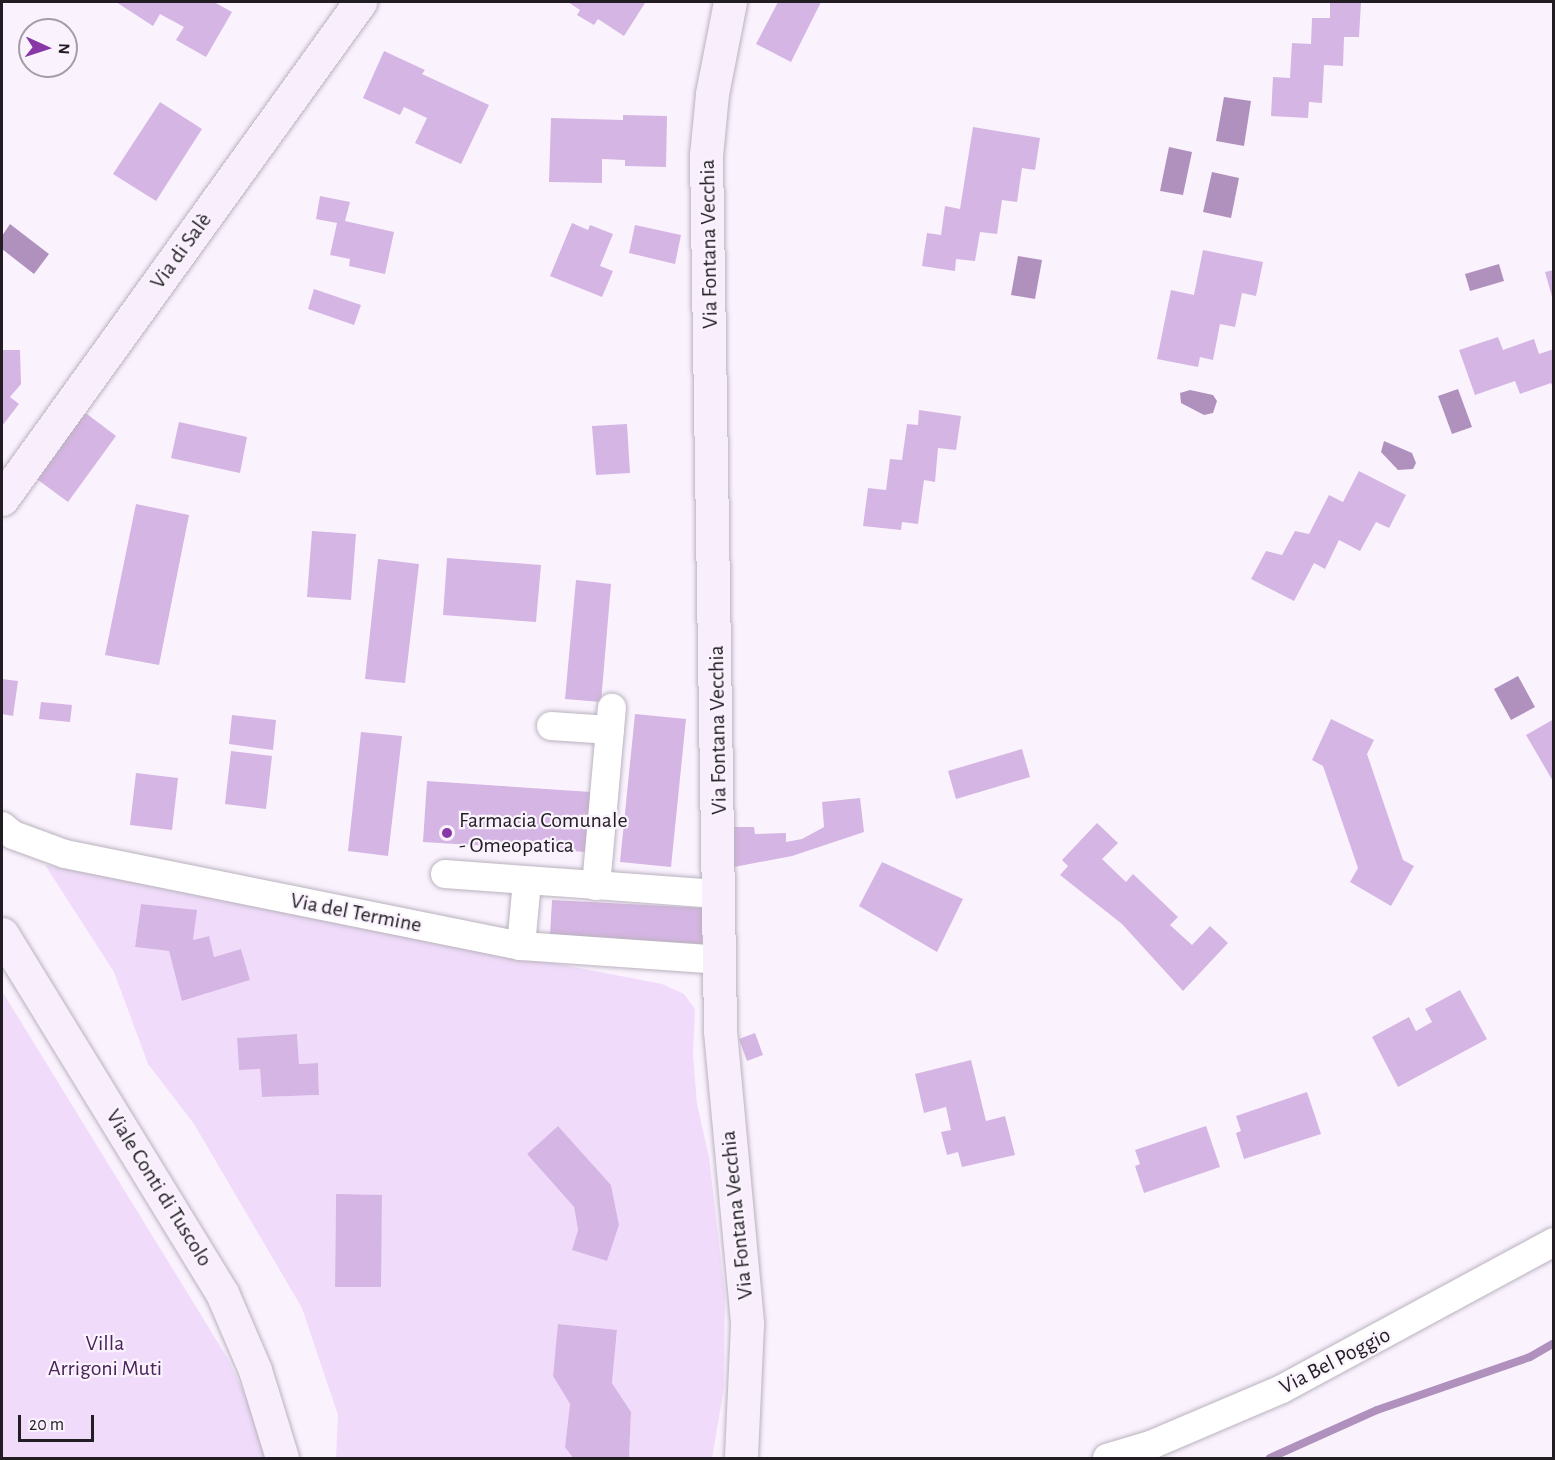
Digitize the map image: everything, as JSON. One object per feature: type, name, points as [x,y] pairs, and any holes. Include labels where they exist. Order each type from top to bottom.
[{"type":"street","name":"Via di Salè","points":[[2,499],[360,2]]},
{"type":"street","name":"Via Fontana Vecchia","points":[[730,2],[706,139],[722,1050],[747,1324],[741,1458]]},
{"type":"street","points":[[551,726],[611,719],[596,886]]},
{"type":"street","name":"Via del Termine","points":[[2,826],[13,835],[65,854],[522,946],[719,960]]},
{"type":"street","points":[[444,874],[720,894]]},
{"type":"street","points":[[522,946],[527,881]]},
{"type":"street","name":"Viale Conti di Tuscolo","points":[[2,934],[217,1285],[255,1370],[282,1458]]},
{"type":"street","name":"Via Bel Poggio","points":[[1107,1458],[1153,1444],[1282,1389],[1554,1242]]},
{"type":"green space","points":[[45,865],[662,984],[684,994],[695,1009],[693,1054],[697,1104],[709,1157],[725,1295],[724,1388],[712,1458],[629,1458],[631,1412],[612,1383],[617,1331],[559,1324],[553,1376],[570,1404],[565,1447],[573,1458],[336,1458],[338,1415],[302,1308],[194,1124],[148,1064],[114,972]],"holes":[[[141,904],[196,911],[193,940],[208,936],[214,957],[241,949],[250,980],[183,1001],[169,951],[135,947]],[[297,1034],[299,1064],[318,1063],[319,1095],[262,1097],[260,1069],[239,1070],[237,1038]],[[558,1126],[611,1185],[619,1225],[607,1261],[573,1250],[578,1230],[574,1207],[527,1154]],[[336,1195],[382,1195],[380,1287],[335,1287]]]},
{"type":"green space","name":"Villa Arrigoni Muti","points":[[2,991],[228,1359],[251,1407],[266,1458],[2,1458]]},
{"type":"shaded area","points":[[1224,97],[1251,101],[1244,146],[1216,141]]},
{"type":"shaded area","points":[[1169,147],[1192,152],[1183,195],[1160,191]]},
{"type":"shaded area","points":[[1212,172],[1239,178],[1231,218],[1203,212]]},
{"type":"shaded area","points":[[10,224],[49,254],[34,274],[2,249],[2,236]]},
{"type":"shaded area","points":[[1018,256],[1042,260],[1035,299],[1011,295]]},
{"type":"shaded area","points":[[1499,264],[1504,281],[1470,291],[1465,274]]},
{"type":"shaded area","points":[[1458,389],[1472,427],[1452,434],[1438,396]]},
{"type":"shaded area","points":[[1190,390],[1213,395],[1217,401],[1213,413],[1204,415],[1181,403],[1180,393]]},
{"type":"shaded area","points":[[1384,441],[1412,453],[1416,463],[1413,469],[1398,470],[1381,452]]},
{"type":"shaded area","points":[[1518,676],[1535,707],[1511,720],[1494,689]]},
{"type":"building","points":[[116,2],[214,2],[232,12],[206,57],[176,40],[184,27],[160,14],[153,26]]},
{"type":"building","points":[[568,2],[645,3],[624,36],[598,19],[594,25],[577,15],[580,10]]},
{"type":"building","points":[[778,2],[821,2],[791,62],[756,44]]},
{"type":"building","points":[[1330,2],[1361,3],[1359,37],[1344,37],[1343,66],[1324,65],[1322,103],[1309,102],[1308,118],[1271,116],[1273,77],[1290,78],[1292,43],[1311,44],[1312,18],[1330,18]]},
{"type":"building","points":[[384,51],[425,70],[422,74],[489,105],[461,164],[415,143],[427,118],[404,107],[400,115],[363,98]]},
{"type":"building","points":[[160,102],[202,129],[156,201],[113,174]]},
{"type":"building","points":[[623,115],[667,116],[666,167],[625,166],[625,160],[602,159],[602,183],[549,182],[551,118],[623,120]]},
{"type":"building","points":[[973,127],[1040,138],[1035,170],[1022,168],[1017,202],[1002,200],[997,234],[980,232],[975,261],[956,259],[955,271],[922,266],[927,233],[941,235],[945,206],[960,209]]},
{"type":"building","points":[[320,196],[350,202],[345,221],[394,232],[385,274],[349,266],[350,259],[330,255],[337,223],[316,219]]},
{"type":"building","points":[[572,223],[588,230],[590,225],[613,234],[600,266],[613,271],[602,297],[550,276]]},
{"type":"building","points":[[635,225],[681,235],[675,264],[629,253]]},
{"type":"building","points":[[1203,250],[1263,262],[1256,296],[1242,293],[1235,327],[1220,324],[1213,360],[1200,357],[1198,367],[1157,359],[1171,290],[1194,295]]},
{"type":"building","points":[[1554,270],[1554,300],[1553,300],[1545,272]]},
{"type":"building","points":[[314,289],[361,305],[354,325],[308,309]]},
{"type":"building","points":[[1498,337],[1503,350],[1534,339],[1539,354],[1554,349],[1554,390],[1551,383],[1520,394],[1515,381],[1475,395],[1459,350]]},
{"type":"building","points":[[2,350],[20,350],[21,384],[10,397],[19,404],[2,426]]},
{"type":"building","points":[[919,410],[961,416],[956,450],[938,448],[935,482],[924,480],[918,524],[902,522],[901,530],[863,526],[868,488],[886,490],[890,459],[902,460],[907,424],[918,425]]},
{"type":"building","points":[[83,411],[116,436],[68,502],[34,477]]},
{"type":"building","points":[[179,422],[247,437],[240,473],[171,458]]},
{"type":"building","points":[[627,424],[630,473],[596,475],[592,426]]},
{"type":"building","points":[[1359,471],[1406,495],[1389,528],[1376,522],[1360,551],[1339,540],[1325,569],[1314,563],[1294,601],[1251,579],[1266,551],[1282,555],[1295,531],[1309,534],[1329,495],[1343,502]]},
{"type":"building","points":[[136,504],[189,515],[159,665],[105,655]]},
{"type":"building","points":[[312,531],[356,534],[351,600],[307,597]]},
{"type":"building","points":[[447,558],[541,565],[536,622],[443,615]]},
{"type":"building","points":[[378,559],[419,564],[405,683],[365,679]]},
{"type":"building","points":[[576,580],[611,584],[601,702],[565,699]]},
{"type":"building","points":[[2,679],[18,681],[13,716],[2,714]]},
{"type":"building","points":[[41,702],[72,705],[70,722],[39,719]]},
{"type":"building","points":[[635,714],[686,719],[671,867],[620,862]]},
{"type":"building","points":[[232,715],[276,720],[273,750],[229,744]]},
{"type":"building","points":[[1331,719],[1374,740],[1367,754],[1403,860],[1414,866],[1391,906],[1350,882],[1358,868],[1323,766],[1312,760]]},
{"type":"building","points":[[1554,719],[1554,783],[1526,735]]},
{"type":"building","points":[[361,732],[402,736],[388,856],[348,851]]},
{"type":"building","points":[[1022,749],[1030,777],[956,799],[948,771]]},
{"type":"building","points":[[231,751],[272,756],[266,809],[225,804]]},
{"type":"building","points":[[136,773],[178,778],[172,830],[130,825]]},
{"type":"building","points":[[427,781],[591,792],[587,852],[423,842]]},
{"type":"building","points":[[860,798],[864,832],[792,856],[734,867],[733,827],[754,827],[755,834],[786,833],[786,842],[802,839],[824,827],[822,802]]},
{"type":"building","points":[[1097,823],[1118,843],[1102,859],[1126,882],[1133,874],[1178,917],[1170,925],[1192,945],[1210,926],[1228,943],[1183,991],[1122,924],[1060,875],[1068,866],[1062,860]]},
{"type":"building","points":[[882,862],[963,899],[937,952],[859,906]]},
{"type":"building","points":[[552,900],[704,908],[702,944],[550,935]]},
{"type":"building","points":[[141,904],[197,910],[193,940],[209,936],[214,957],[241,949],[250,980],[182,1001],[169,951],[135,947]]},
{"type":"building","points":[[1460,990],[1487,1039],[1398,1087],[1372,1037],[1409,1017],[1416,1031],[1432,1022],[1425,1009]]},
{"type":"building","points":[[755,1033],[763,1055],[747,1061],[739,1039]]},
{"type":"building","points":[[297,1034],[299,1064],[318,1063],[319,1095],[262,1097],[260,1069],[239,1070],[237,1038]]},
{"type":"building","points":[[971,1060],[986,1121],[1005,1116],[1015,1155],[962,1167],[958,1152],[947,1155],[941,1132],[951,1130],[946,1107],[924,1113],[915,1074]]},
{"type":"building","points":[[1307,1092],[1321,1134],[1244,1159],[1236,1133],[1241,1131],[1236,1116]]},
{"type":"building","points":[[558,1126],[611,1185],[619,1225],[607,1261],[572,1250],[578,1230],[574,1207],[527,1154]]},
{"type":"building","points":[[1206,1126],[1220,1167],[1144,1193],[1135,1166],[1140,1164],[1135,1150]]},
{"type":"building","points":[[336,1194],[382,1195],[381,1287],[335,1287]]},
{"type":"building","points":[[558,1324],[617,1330],[612,1383],[631,1412],[629,1458],[573,1458],[565,1447],[570,1404],[553,1376]]},
{"type":"waterway","points":[[1270,1458],[1377,1410],[1530,1357],[1554,1343]]},
{"type":"place","name":"Farmacia Comunale - Omeopatica","points":[[447,833]]}]
